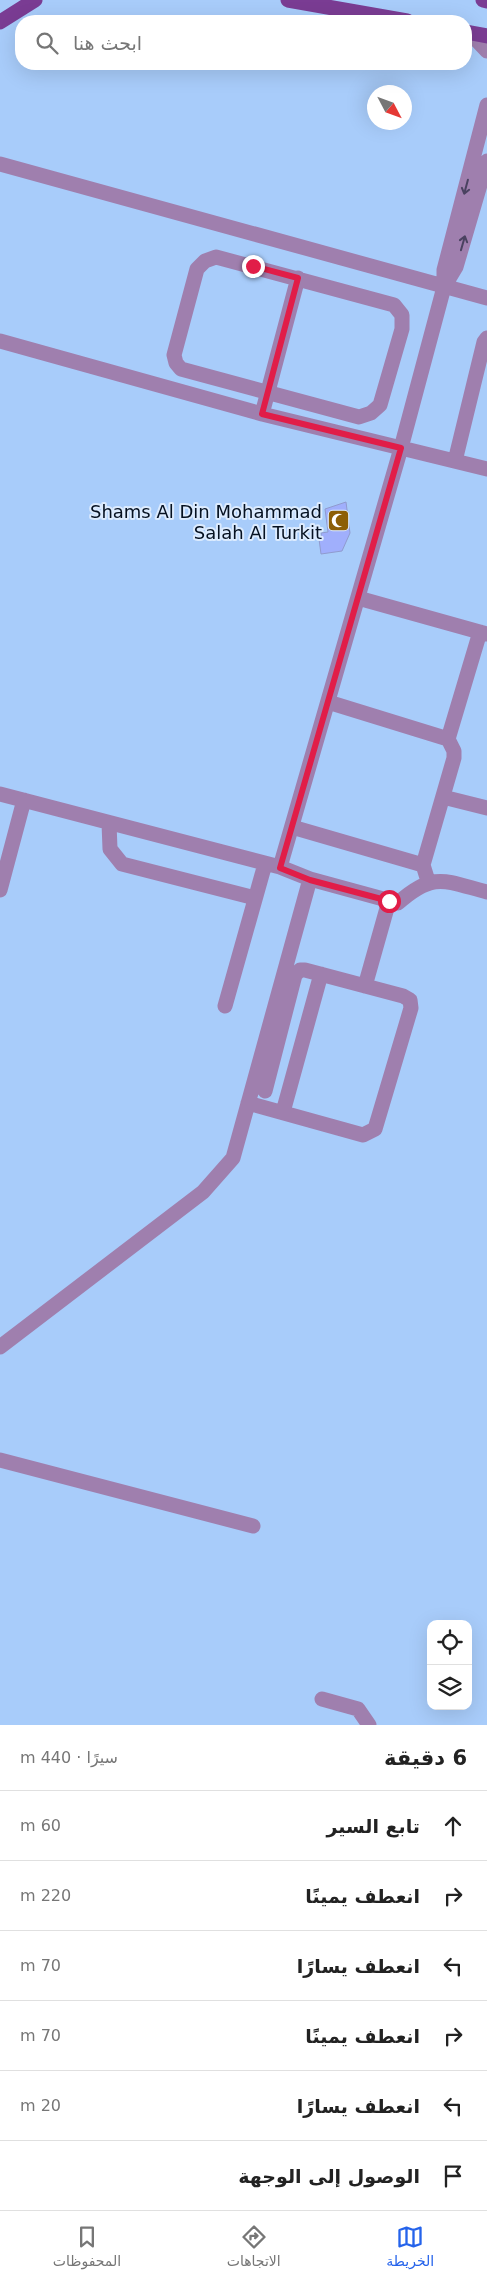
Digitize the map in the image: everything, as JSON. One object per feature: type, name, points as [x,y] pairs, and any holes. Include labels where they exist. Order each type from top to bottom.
[{"type":"main road","points":[[0,22],[35,0]]},
{"type":"main road","points":[[288,0],[372,15]]},
{"type":"main road","points":[[483,0],[487,1]]},
{"type":"main road","points":[[472,33],[487,36]]},
{"type":"lane","points":[[472,36],[487,51]]},
{"type":"lane","points":[[280,868],[401,448],[444,287],[456,267],[482,161],[487,105]]},
{"type":"lane","points":[[0,164],[487,298]]},
{"type":"lane","points":[[216,257],[298,278],[394,305],[402,315],[402,330],[380,406],[371,412],[359,417],[268,392],[181,369],[176,363],[174,355],[197,269],[205,261],[216,257]]},
{"type":"lane","points":[[262,414],[298,278]]},
{"type":"lane","points":[[455,461],[484,342],[487,338]]},
{"type":"lane","points":[[0,341],[262,414],[487,469]]},
{"type":"lane","points":[[358,598],[483,633],[448,739],[454,751],[454,758],[423,864],[428,882]]},
{"type":"lane","points":[[328,702],[448,739]]},
{"type":"lane","points":[[0,794],[280,868],[310,880],[398,903],[414,889],[428,882],[442,880],[487,892]]},
{"type":"lane","points":[[443,797],[487,808]]},
{"type":"lane","points":[[0,890],[24,800]]},
{"type":"lane","points":[[109,823],[110,850],[122,864],[255,898]]},
{"type":"lane","points":[[292,827],[423,864]]},
{"type":"lane","points":[[225,1006],[265,864]]},
{"type":"lane","points":[[258,1089],[310,880]]},
{"type":"lane","points":[[366,986],[389,901]]},
{"type":"lane","points":[[0,1348],[203,1192],[233,1158],[248,1103],[258,1089],[296,975],[300,970],[403,996],[410,1000],[411,1008],[375,1129],[363,1135],[248,1103]]},
{"type":"lane","points":[[283,1112],[321,974]]},
{"type":"lane","points":[[258,1089],[288,1096]]},
{"type":"lane","points":[[0,1460],[253,1526]]},
{"type":"lane","points":[[322,1699],[358,1709],[369,1725]]},
{"type":"building","name":"Shams Al Din Mohammad Salah Al Turkit","points":[[346,502],[350,533],[342,551],[321,554],[319,539],[322,539],[321,533],[328,532],[325,509]]},
{"type":"place","name":"Shams Al Din Mohammad Salah Al Turkit","points":[[338,521]]},
{"type":"route","points":[[253,266],[298,278],[262,414],[401,448],[280,868],[310,880],[389,901]]}]
